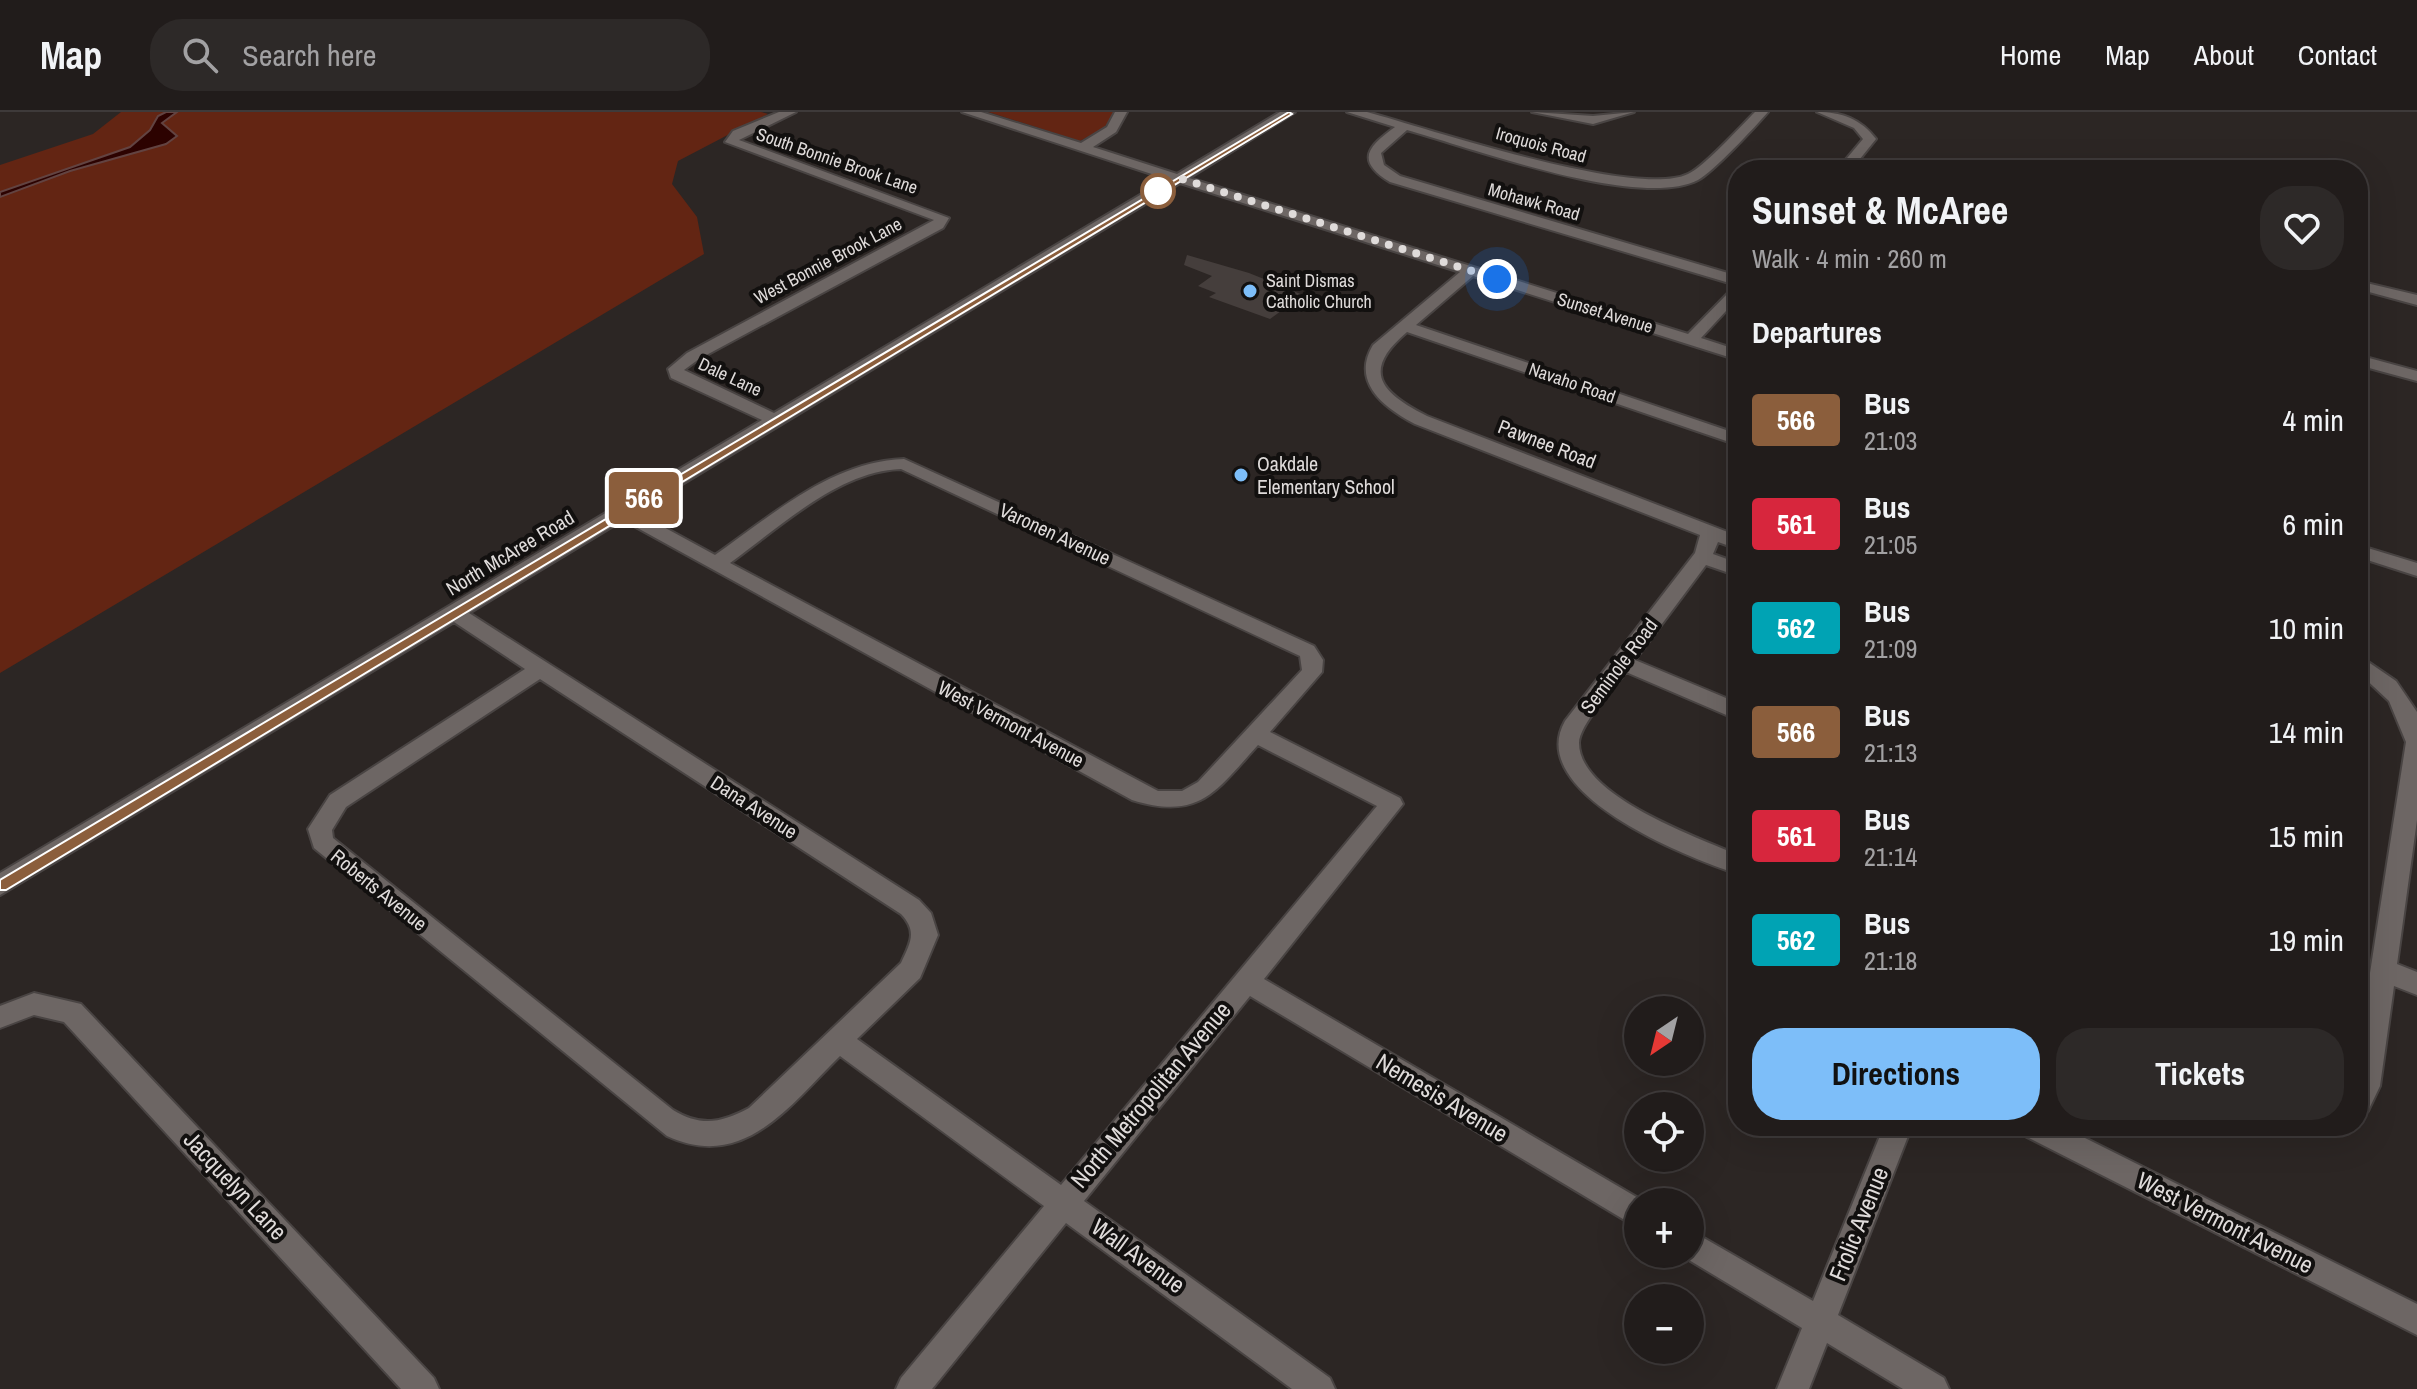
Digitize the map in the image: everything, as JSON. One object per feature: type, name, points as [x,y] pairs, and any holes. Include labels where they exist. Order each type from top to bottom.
[{"type":"street","name":"South Bonnie Brook Lane","points":[[790,112],[737,134],[731,142],[932,213]]},
{"type":"street","name":"Sunset Avenue","points":[[968,112],[1728,352]]},
{"type":"street","points":[[1082,148],[1112,130],[1119,122],[1121,112]]},
{"type":"street","name":"Iroquois Road","points":[[1353,112],[1618,183],[1675,183],[1694,177],[1762,112]]},
{"type":"street","points":[[1538,112],[1593,120],[1628,112]]},
{"type":"street","points":[[1823,112],[1858,125],[1868,134],[1868,144],[1853,160]]},
{"type":"street","name":"North McAree Road","points":[[0,885],[1285,113]]},
{"type":"street","name":"Mohawk Road","points":[[1405,126],[1376,147],[1374,154],[1378,167],[1395,179],[1728,278]]},
{"type":"street","name":"West Bonnie Brook Lane","points":[[719,342],[938,225],[942,218],[932,213]]},
{"type":"street","points":[[1405,326],[1471,270]]},
{"type":"street","points":[[2368,288],[2417,300]]},
{"type":"street","points":[[1691,340],[1728,300]]},
{"type":"street","name":"Pawnee Road","points":[[1405,326],[1372,359],[1371,373],[1376,386],[1399,410],[1686,520],[1728,540]]},
{"type":"street","name":"Navaho Road","points":[[1405,326],[1728,437]]},
{"type":"street","name":"Dale Lane","points":[[719,342],[681,363],[676,369],[677,375],[775,420]]},
{"type":"street","points":[[2368,363],[2417,376]]},
{"type":"street","name":"Varonen Avenue","points":[[715,564],[864,467],[893,462],[904,464],[1307,651],[1313,660],[1312,672],[1256,734]]},
{"type":"street","name":"West Vermont Avenue","points":[[622,512],[1159,801],[1190,799],[1206,788],[1256,734]]},
{"type":"street","name":"Seminole Road","points":[[1709,533],[1709,546],[1702,557],[1573,727],[1567,745],[1573,766],[1604,800],[1728,860]]},
{"type":"street","points":[[2368,554],[2417,570]]},
{"type":"street","points":[[1702,557],[1728,566]]},
{"type":"street","name":"Dana Avenue","points":[[454,613],[910,907],[922,920],[926,935],[911,970],[759,1117],[731,1133],[705,1138],[684,1133],[624,1088]]},
{"type":"street","points":[[1621,662],[1728,708]]},
{"type":"street","name":"Roberts Avenue","points":[[540,669],[338,801],[320,829],[322,842],[624,1088]]},
{"type":"street","points":[[2368,669],[2388,683],[2413,723],[2417,742],[2368,1071]]},
{"type":"street","name":"North Metropolitan Avenue","points":[[912,1389],[1062,1201],[1392,804],[1256,734]]},
{"type":"street","points":[[2382,969],[2417,984]]},
{"type":"street","name":"Nemesis Avenue","points":[[1246,981],[1624,1206]]},
{"type":"street","name":"Jacquelyn Lane","points":[[0,1017],[34,1004],[72,1012],[423,1389]]},
{"type":"street","name":"Wall Avenue","points":[[838,1040],[1319,1389]]},
{"type":"street","name":"Frolic Avenue","points":[[1793,1389],[1894,1136]]},
{"type":"street","name":"West Vermont Avenue","points":[[2053,1136],[2417,1320]]},
{"type":"street","points":[[1704,1253],[1933,1389]]},
{"type":"shaded area","points":[[121,112],[768,114],[678,161],[672,184],[697,217],[704,254],[0,673],[0,165],[93,134]]},
{"type":"shaded area","points":[[177,112],[162,123],[177,136],[166,144],[70,171],[0,197],[0,192],[130,147],[150,130],[158,116]]},
{"type":"shaded area","points":[[988,112],[1114,114],[1104,128],[1080,141]]},
{"type":"building","name":"Saint Dismas Catholic Church","points":[[1187,255],[1249,273],[1303,295],[1270,319],[1209,297],[1216,293],[1198,286],[1212,276],[1184,265]]},
{"type":"bus line","name":"566","points":[[0,885],[1289,112]]},
{"type":"place","name":"Saint Dismas Catholic Church","points":[[1250,291]]},
{"type":"place","name":"Oakdale Elementary School","points":[[1241,475]]},
{"type":"route","points":[[1158,191],[1179,178],[1497,279]]}]
